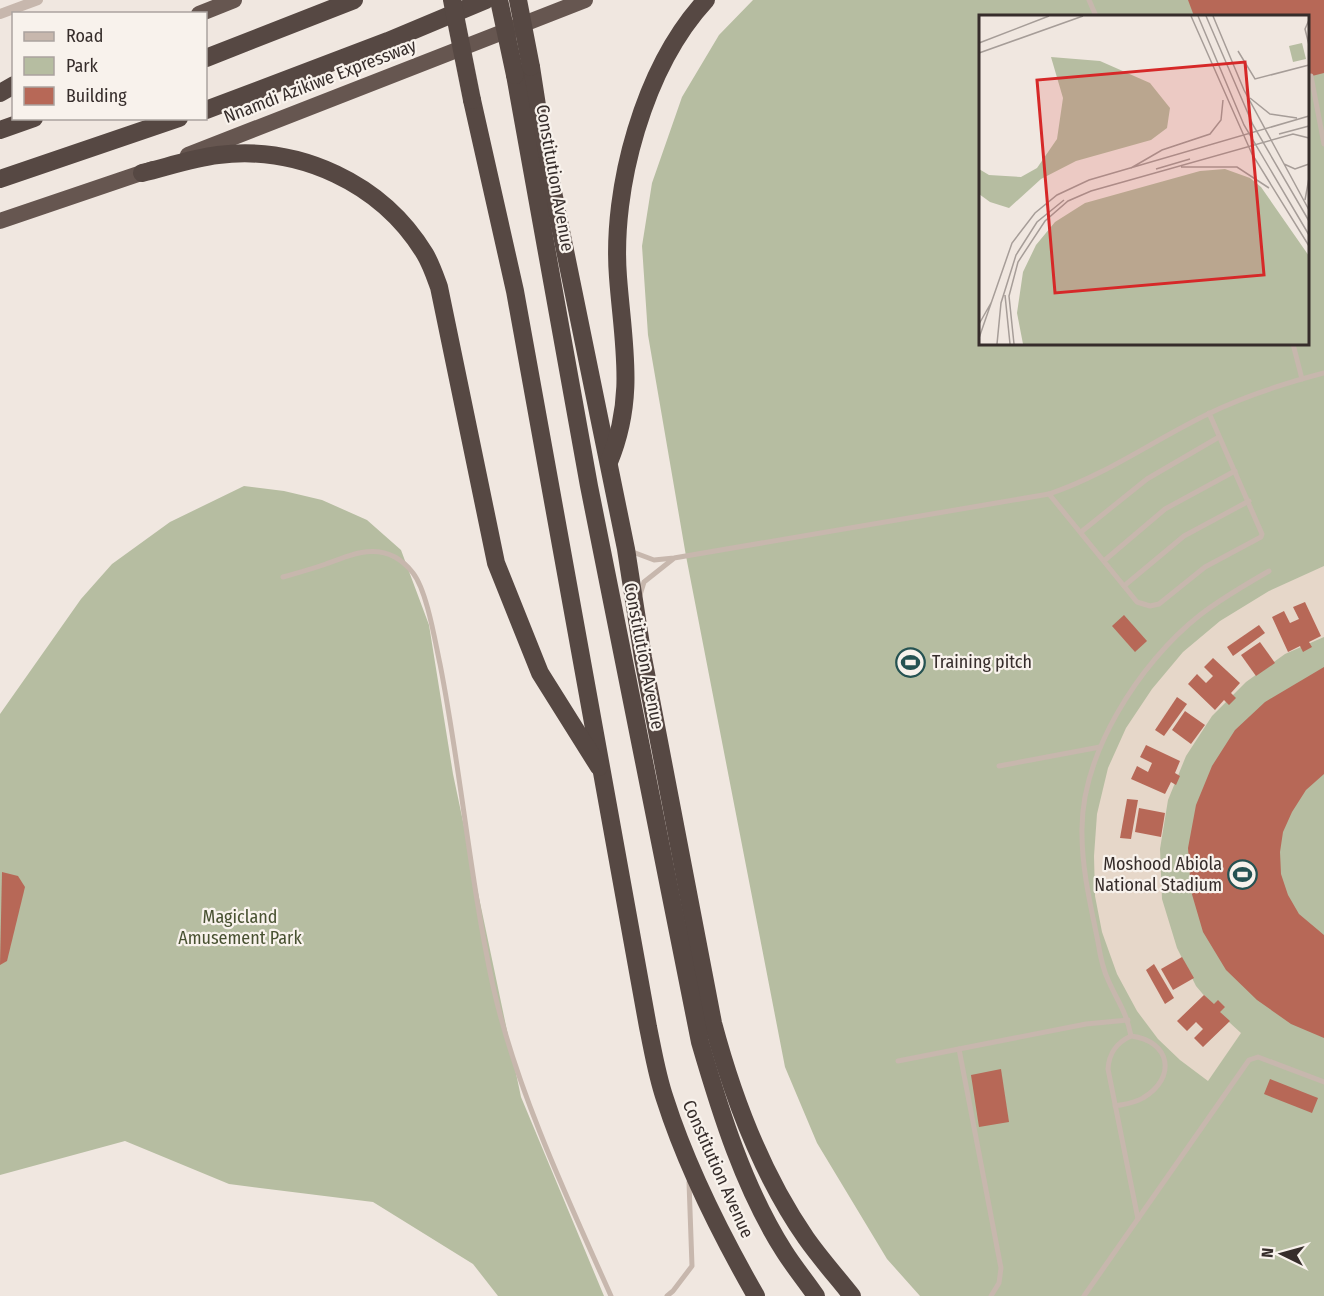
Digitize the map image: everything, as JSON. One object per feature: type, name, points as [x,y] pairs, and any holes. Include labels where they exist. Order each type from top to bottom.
[{"type":"highway","points":[[192,12],[209,0]]},
{"type":"highway","points":[[204,12],[234,0]]},
{"type":"highway","points":[[207,58],[354,0]]},
{"type":"highway","name":"Constitution Avenue","points":[[452,0],[515,291],[561,555],[578,629],[648,1027],[664,1098],[688,1162],[722,1235],[756,1296]]},
{"type":"highway","name":"Nnamdi Azikiwe Expressway","points":[[207,110],[388,42],[486,0]]},
{"type":"highway","name":"Constitution Avenue","points":[[500,0],[523,71],[521,110],[589,486],[700,1042],[721,1114],[749,1183],[783,1250],[816,1296]]},
{"type":"highway","points":[[518,0],[523,71],[542,138],[609,462],[718,1043],[727,1074],[764,1168],[806,1238],[836,1296]]},
{"type":"highway","name":"Nnamdi Azikiwe Expressway","points":[[0,220],[142,173],[585,0]]},
{"type":"highway","points":[[609,462],[616,444],[626,392],[627,372],[617,249],[627,163],[644,106],[678,40],[706,0]]},
{"type":"highway","points":[[521,110],[542,138]]},
{"type":"highway","points":[[0,130],[28,120]]},
{"type":"highway","points":[[0,179],[173,120]]},
{"type":"highway","points":[[142,173],[218,155],[282,155],[314,164],[345,178],[380,201],[426,254],[440,287],[496,563],[540,673],[603,774]]},
{"type":"highway","points":[[806,1238],[852,1296]]},
{"type":"street","points":[[0,14],[38,0]]},
{"type":"lane","points":[[1089,0],[1096,15]]},
{"type":"lane","points":[[1311,76],[1324,144]]},
{"type":"lane","points":[[1293,345],[1302,379]]},
{"type":"lane","points":[[624,543],[654,560],[674,558],[1049,494],[1107,471],[1209,413],[1324,373]]},
{"type":"lane","points":[[1049,494],[1137,602],[1150,606],[1159,604],[1206,567],[1261,537],[1262,530],[1209,413]]},
{"type":"lane","points":[[1081,532],[1147,479],[1219,437]]},
{"type":"lane","points":[[1105,560],[1165,508],[1235,471]]},
{"type":"lane","points":[[1124,585],[1184,536],[1249,501]]},
{"type":"lane","points":[[283,577],[356,552],[371,550],[399,561],[413,573],[417,581],[431,620],[448,706],[481,922],[494,989],[545,1144],[611,1296]]},
{"type":"lane","points":[[635,610],[644,582],[674,558]]},
{"type":"lane","points":[[1131,1036],[1124,1007],[1108,981],[1098,944],[1083,858],[1083,808],[1089,777],[1100,747],[1132,690],[1175,638],[1228,594],[1269,571]]},
{"type":"lane","points":[[999,766],[1100,747]]},
{"type":"lane","points":[[898,1061],[1086,1024],[1128,1020]]},
{"type":"lane","points":[[1115,1106],[1141,1099],[1152,1092],[1161,1082],[1166,1070],[1166,1060],[1161,1052],[1141,1037],[1131,1036],[1123,1040],[1109,1058],[1108,1069],[1115,1106],[1138,1219]]},
{"type":"lane","points":[[959,1049],[1001,1268],[999,1283],[991,1296]]},
{"type":"lane","points":[[1084,1296],[1249,1060],[1258,1057],[1324,1082]]},
{"type":"lane","points":[[667,1296],[692,1266],[693,1242],[688,1162]]},
{"type":"green space","points":[[753,0],[1324,0],[1324,1296],[920,1296],[887,1259],[817,1143],[785,1067],[686,556],[648,335],[642,246],[652,183],[682,97],[719,35]]},
{"type":"green space","name":"Magicland Amusement Park","points":[[244,486],[284,491],[322,500],[367,520],[401,550],[429,625],[453,774],[521,1097],[604,1296],[498,1296],[473,1264],[373,1202],[229,1184],[125,1141],[0,1175],[0,714],[81,599],[112,564],[170,522]]},
{"type":"shaded area","points":[[1324,566],[1324,637],[1285,654],[1246,682],[1212,716],[1186,756],[1168,800],[1160,849],[1162,899],[1177,948],[1196,986],[1218,1012],[1241,1033],[1208,1081],[1180,1060],[1158,1039],[1137,1011],[1117,974],[1102,932],[1095,896],[1094,856],[1097,814],[1108,768],[1126,728],[1152,689],[1183,652],[1220,621],[1269,591]]},
{"type":"building","points":[[1188,0],[1324,0],[1324,73],[1309,77],[1309,15],[1194,15]]},
{"type":"building","points":[[1305,602],[1321,636],[1309,642],[1312,647],[1303,652],[1300,646],[1288,652],[1272,617],[1284,611],[1290,623],[1299,619],[1293,607]]},
{"type":"building","points":[[1124,615],[1147,641],[1135,652],[1112,626]]},
{"type":"building","points":[[1259,625],[1265,633],[1233,656],[1227,647]]},
{"type":"building","points":[[1260,642],[1275,663],[1256,676],[1241,655]]},
{"type":"building","points":[[1213,658],[1240,683],[1231,693],[1236,698],[1229,705],[1224,700],[1215,710],[1188,684],[1197,674],[1206,683],[1213,676],[1204,667]]},
{"type":"building","points":[[1324,667],[1324,774],[1306,790],[1292,812],[1283,832],[1280,852],[1281,874],[1288,895],[1299,914],[1324,935],[1324,1038],[1291,1024],[1257,1000],[1226,970],[1203,932],[1191,891],[1188,848],[1196,805],[1212,766],[1235,730],[1265,702]]},
{"type":"building","points":[[1177,697],[1187,704],[1164,736],[1155,730]]},
{"type":"building","points":[[1185,711],[1205,725],[1191,744],[1172,730]]},
{"type":"building","points":[[1146,745],[1180,761],[1175,773],[1180,776],[1176,785],[1171,782],[1165,794],[1131,779],[1137,766],[1148,772],[1152,763],[1140,757]]},
{"type":"building","points":[[1127,799],[1138,800],[1131,839],[1120,838]]},
{"type":"building","points":[[1139,808],[1165,813],[1161,837],[1135,832]]},
{"type":"building","points":[[2,872],[18,876],[25,887],[7,961],[0,965]]},
{"type":"building","points":[[1182,957],[1194,978],[1173,990],[1161,969]]},
{"type":"building","points":[[1154,964],[1174,998],[1165,1004],[1146,970]]},
{"type":"building","points":[[1204,995],[1214,1004],[1218,1000],[1225,1007],[1220,1012],[1230,1021],[1203,1047],[1194,1038],[1203,1029],[1196,1022],[1187,1031],[1177,1021]]},
{"type":"building","points":[[1001,1069],[1009,1122],[979,1127],[971,1075]]},
{"type":"building","points":[[1270,1079],[1318,1098],[1312,1113],[1264,1094]]},
{"type":"place","name":"Training pitch","points":[[911,662]]},
{"type":"place","name":"Moshood Abiola National Stadium","points":[[1243,874]]}]
